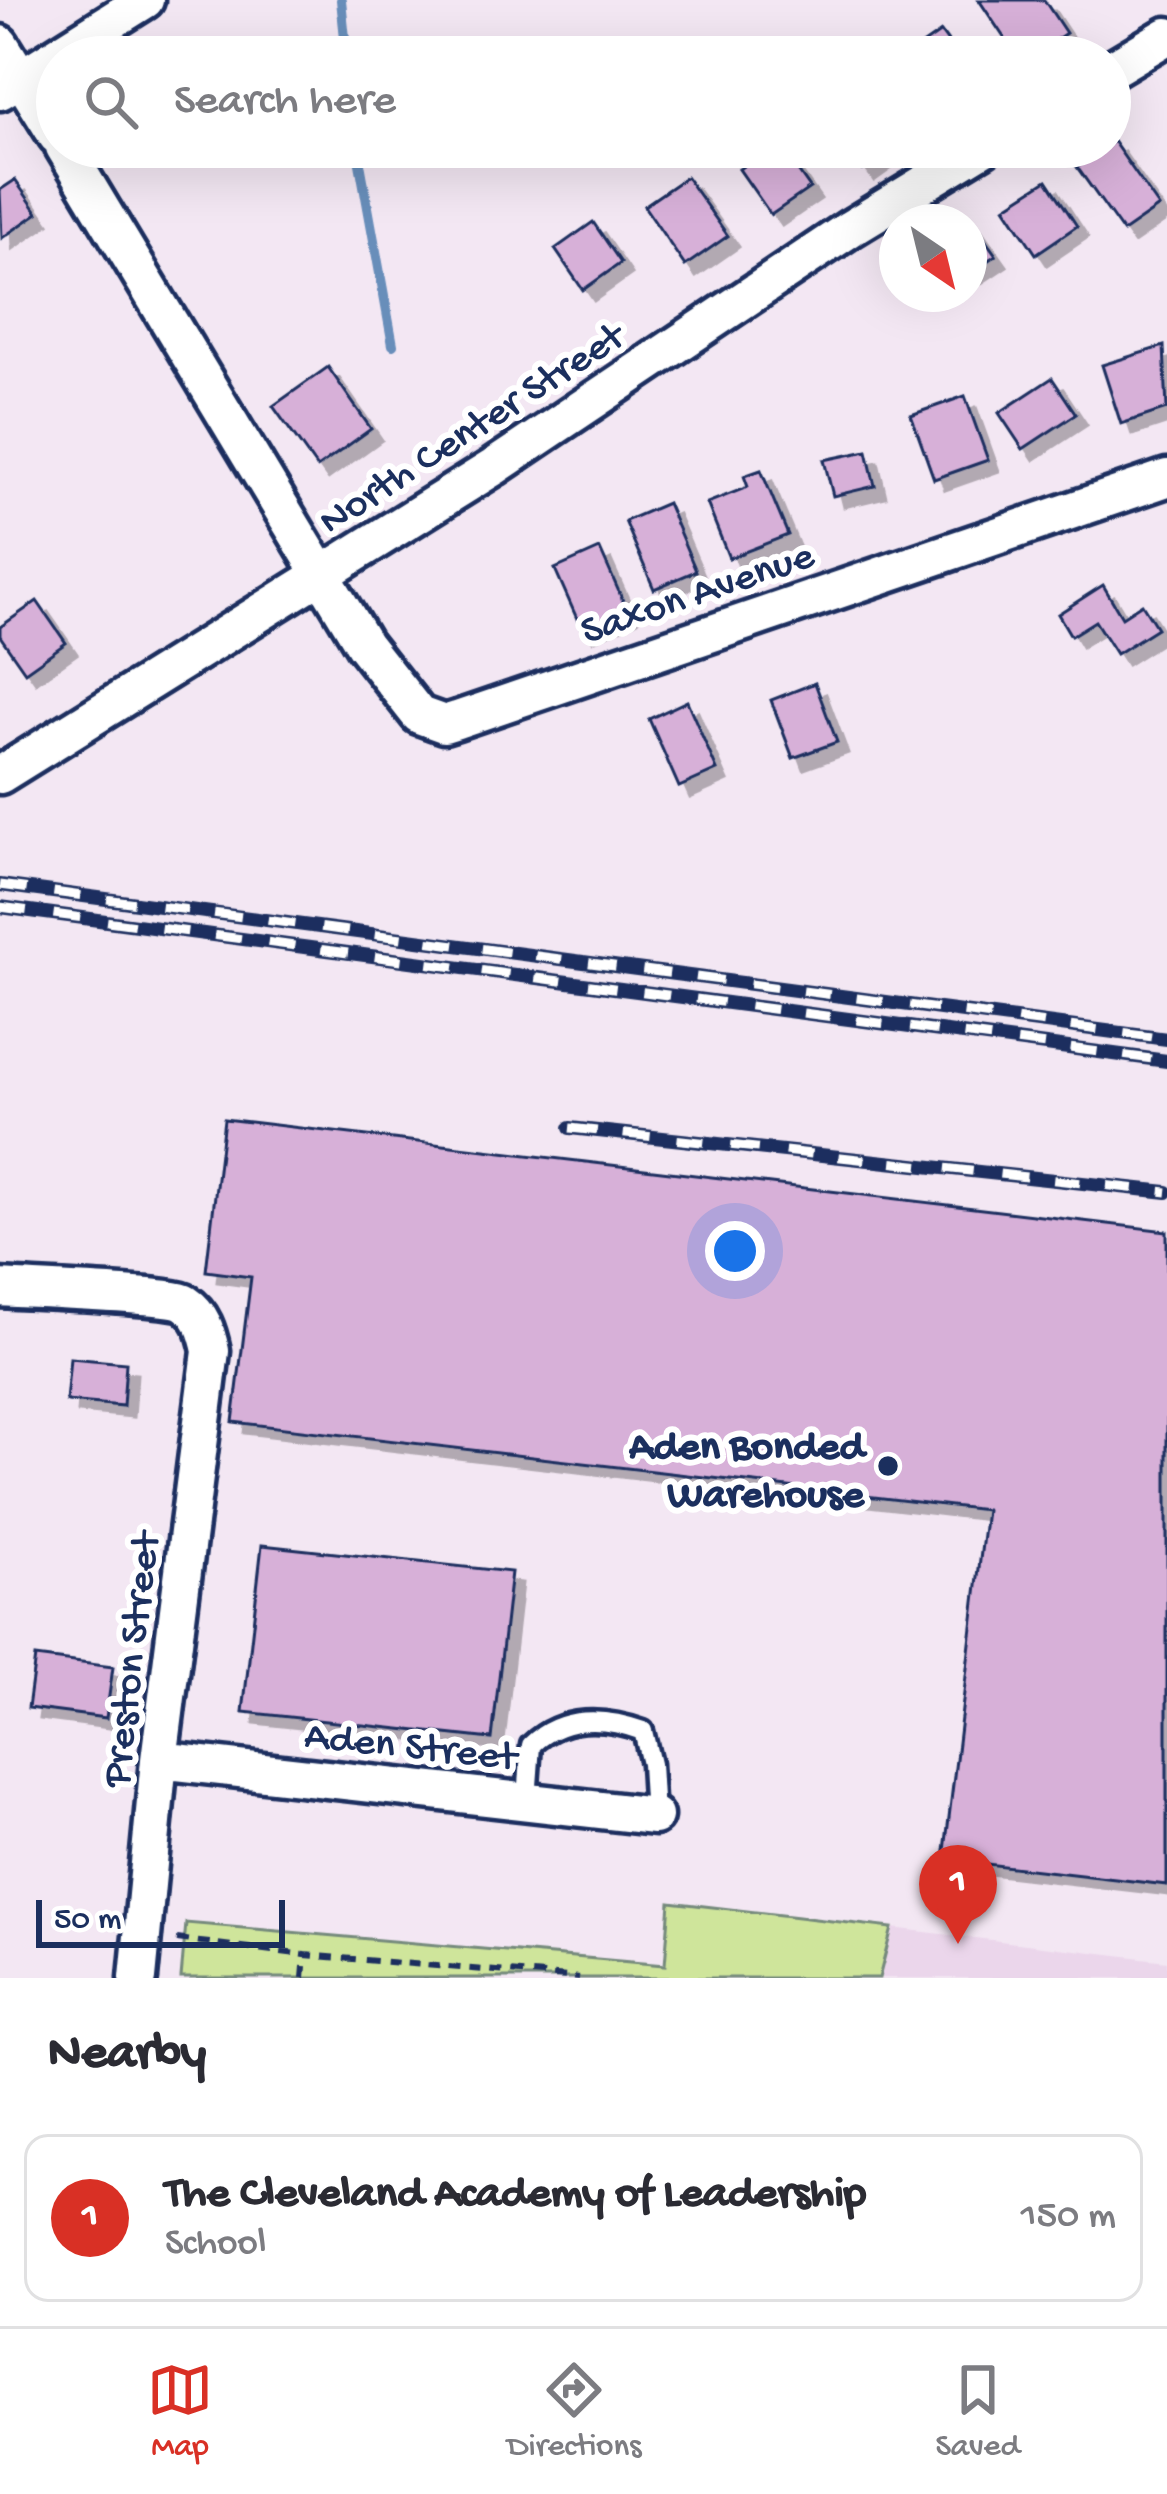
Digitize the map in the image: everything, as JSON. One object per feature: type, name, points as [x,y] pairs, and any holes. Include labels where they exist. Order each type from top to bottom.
[{"type":"street","points":[[87,36],[145,0]]},
{"type":"street","points":[[1131,57],[1167,35]]},
{"type":"street","points":[[0,44],[10,84],[36,113]]},
{"type":"street","points":[[10,84],[36,68]]},
{"type":"street","name":"Saxon Avenue","points":[[77,168],[364,645],[419,716],[444,724],[1167,478]]},
{"type":"street","name":"North Center Street","points":[[0,775],[494,466],[851,228],[950,168]]},
{"type":"street","name":"Preston Street","points":[[0,1288],[170,1296],[199,1316],[211,1351],[159,1760],[138,1978]]},
{"type":"street","name":"Aden Street","points":[[159,1760],[654,1816]]},
{"type":"lane","points":[[527,1799],[531,1744],[547,1729],[584,1721],[615,1721],[643,1731],[654,1816]]},
{"type":"path","points":[[174,1938],[579,1978]]},
{"type":"path","points":[[303,1978],[304,1954]]},
{"type":"shaded area","points":[[892,1928],[1167,1961],[1167,1978],[879,1978]]},
{"type":"green space","points":[[670,1902],[892,1928],[879,1978],[181,1978],[186,1923],[665,1965]]},
{"type":"building","points":[[979,0],[1044,0],[1066,33],[1062,36],[1003,36]]},
{"type":"building","points":[[1131,167],[1159,207],[1123,232],[1078,168]]},
{"type":"building","points":[[796,168],[810,188],[771,215],[739,169]]},
{"type":"building","points":[[686,177],[728,236],[685,266],[644,206]]},
{"type":"building","points":[[15,180],[38,213],[2,238],[0,190]]},
{"type":"building","points":[[1047,180],[1077,226],[1036,254],[1005,207]]},
{"type":"building","points":[[593,222],[621,263],[583,290],[555,249]]},
{"type":"building","points":[[1164,346],[1167,409],[1121,424],[1102,365]]},
{"type":"building","points":[[328,367],[371,429],[317,468],[273,406]]},
{"type":"building","points":[[1052,378],[1076,414],[1023,449],[999,413]]},
{"type":"building","points":[[965,396],[988,460],[934,479],[911,415]]},
{"type":"building","points":[[867,451],[875,486],[833,496],[824,460]]},
{"type":"building","points":[[761,470],[788,535],[729,558],[707,503],[748,487],[744,476]]},
{"type":"building","points":[[667,503],[696,571],[654,589],[625,521]]},
{"type":"building","points":[[600,549],[627,610],[582,630],[555,569]]},
{"type":"building","points":[[1103,585],[1122,617],[1142,604],[1157,628],[1116,654],[1095,621],[1071,636],[1058,614]]},
{"type":"building","points":[[37,601],[66,643],[25,672],[0,636],[0,627]]},
{"type":"building","points":[[815,683],[837,742],[793,758],[771,700]]},
{"type":"building","points":[[687,701],[717,770],[679,787],[649,719]]},
{"type":"building","name":"Aden Bonded Warehouse","points":[[224,1119],[1167,1231],[1167,1885],[944,1859],[986,1510],[233,1422],[251,1277],[206,1271]]},
{"type":"building","points":[[70,1358],[126,1363],[123,1406],[66,1401]]},
{"type":"building","points":[[262,1545],[511,1572],[492,1739],[243,1712]]},
{"type":"building","points":[[35,1657],[113,1667],[106,1718],[28,1708]]},
{"type":"waterway","points":[[341,0],[345,36]]},
{"type":"waterway","points":[[361,168],[393,345]]},
{"type":"railway","points":[[0,885],[1167,1039]]},
{"type":"railway","points":[[0,907],[1167,1061]]},
{"type":"railway","points":[[570,1128],[1167,1192]]},
{"type":"place","name":"Aden Bonded Warehouse","points":[[888,1466]]},
{"type":"place","name":"The Cleveland Academy of Leadership","points":[[958,1944]]}]
